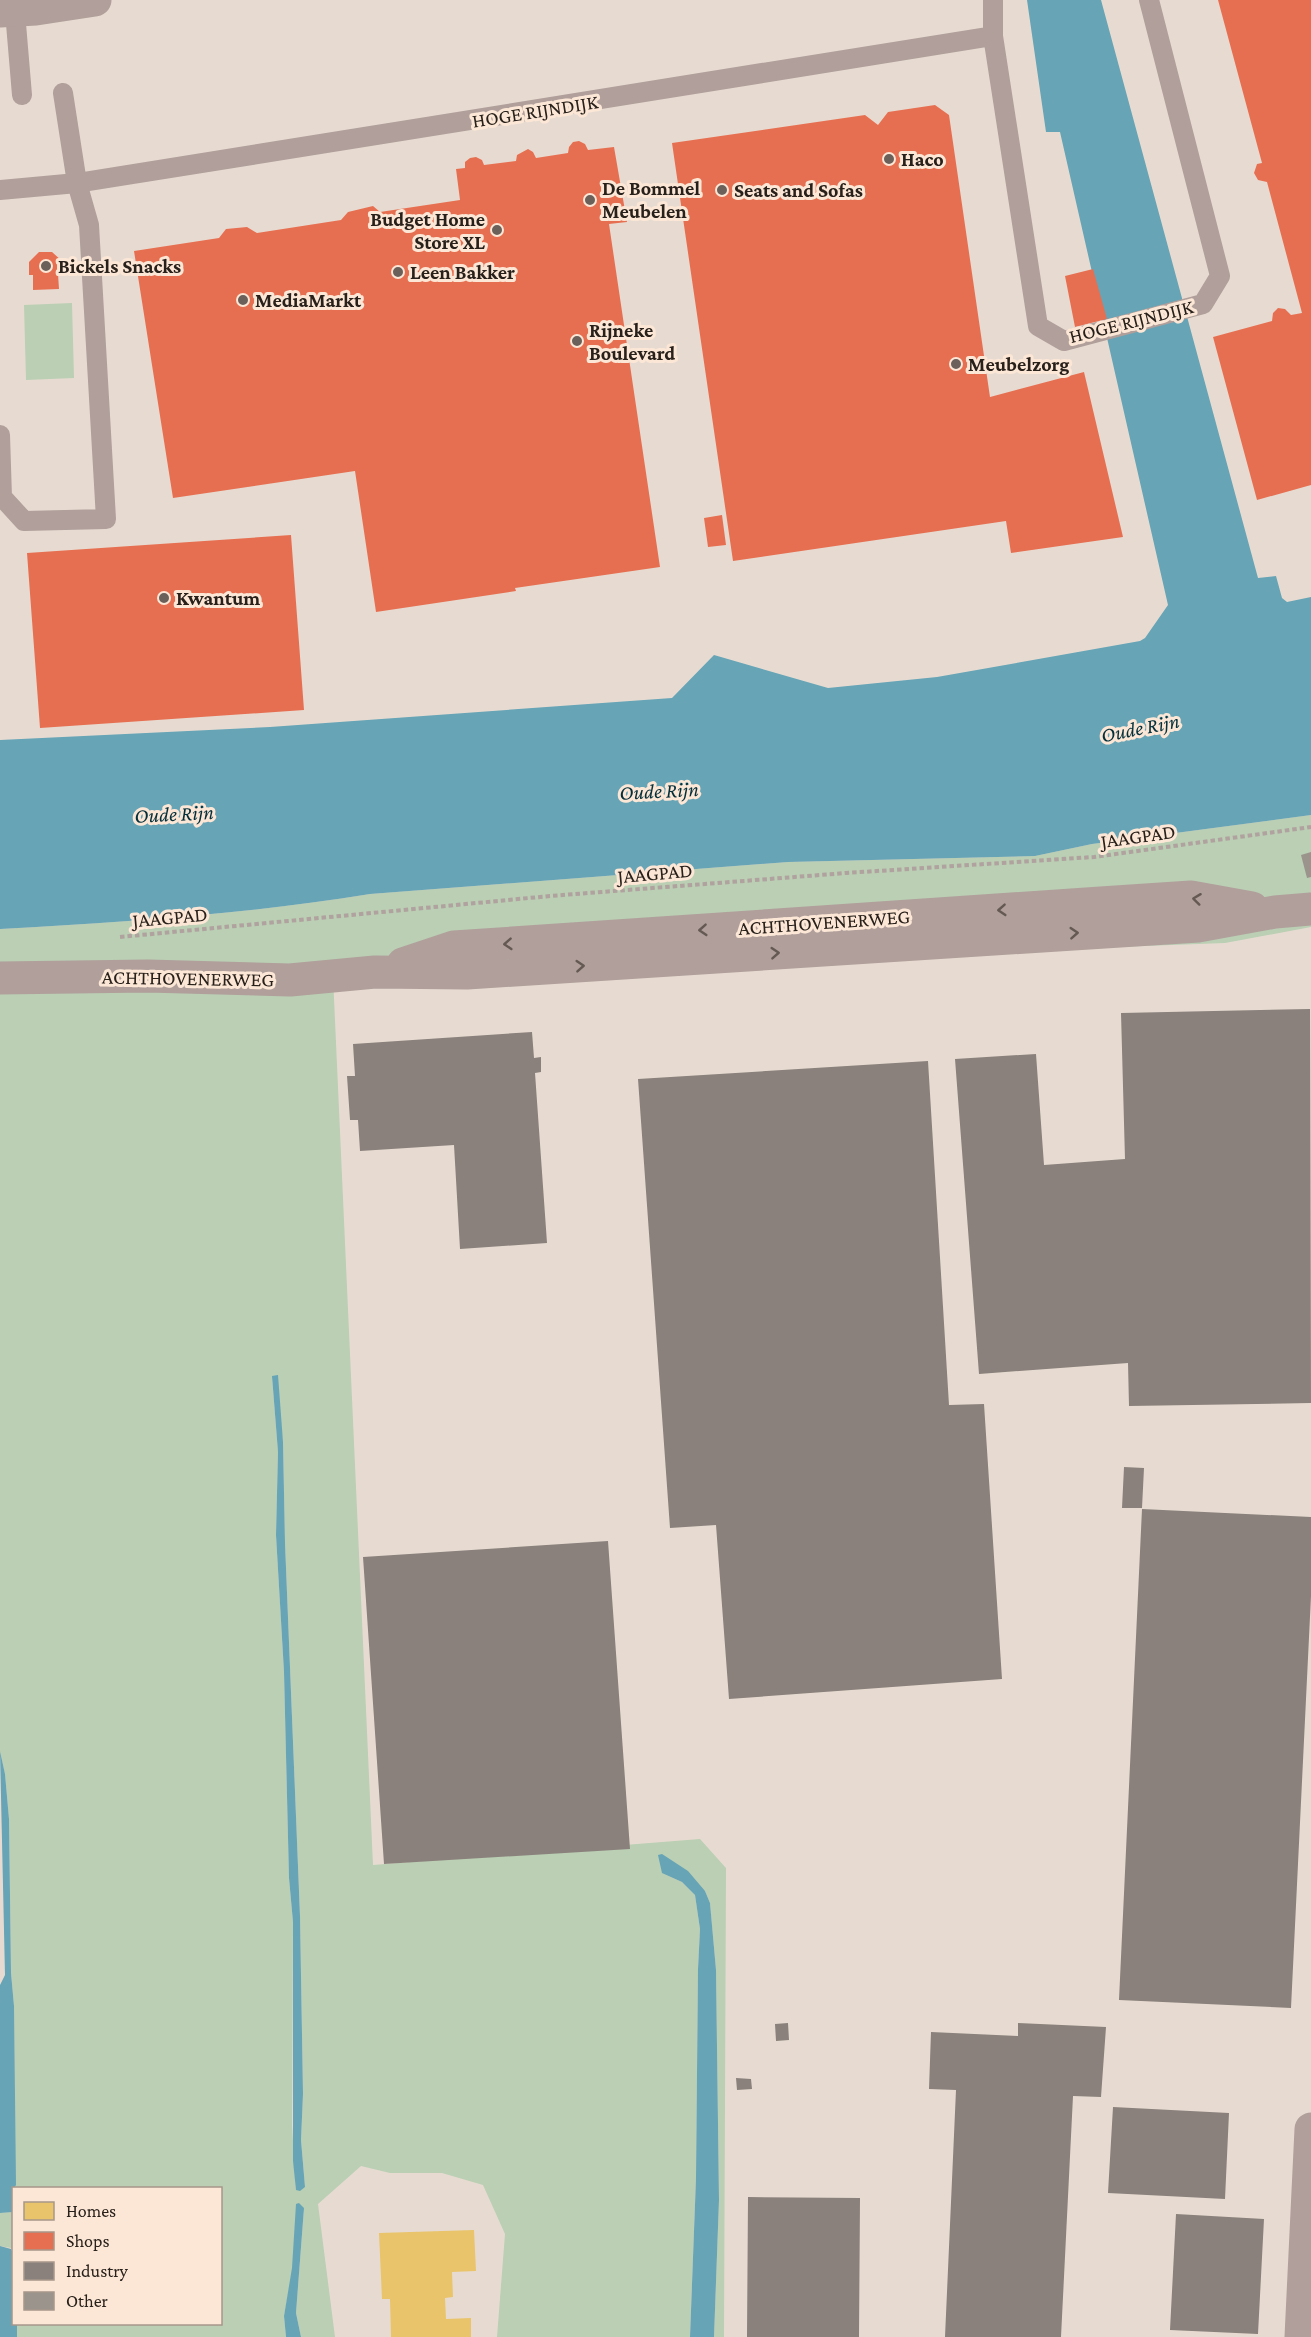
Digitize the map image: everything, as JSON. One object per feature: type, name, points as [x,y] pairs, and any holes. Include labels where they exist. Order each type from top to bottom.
[{"type":"street","points":[[5,13],[95,0]]},
{"type":"street","name":"ACHTHOVENERWEG","points":[[0,978],[148,976],[290,980],[375,972],[478,972],[1198,926],[1275,912],[1311,909]]},
{"type":"street","points":[[1301,2337],[1311,2129]]},
{"type":"lane","name":"HOGE RIJNDIJK","points":[[993,0],[993,36],[1038,326],[1064,341],[1203,304],[1220,276],[1149,0]]},
{"type":"lane","points":[[5,13],[22,95]]},
{"type":"lane","name":"HOGE RIJNDIJK","points":[[0,190],[77,183],[993,36]]},
{"type":"lane","points":[[0,435],[2,497],[24,521],[106,519],[89,225],[77,183],[63,93]]},
{"type":"path","name":"JAAGPAD","points":[[111,938],[550,896],[1094,857],[1311,827]]},
{"type":"green space","points":[[72,303],[74,378],[26,380],[24,305]]},
{"type":"green space","points":[[1311,815],[1311,927],[1225,943],[333,976],[373,1865],[700,1839],[726,1868],[724,2337],[714,2337],[719,2200],[716,1970],[710,1903],[705,1891],[662,1873],[682,1882],[695,1895],[700,1929],[696,2178],[690,2337],[497,2337],[505,2234],[483,2185],[442,2173],[390,2173],[361,2166],[318,2204],[335,2337],[301,2337],[296,2313],[304,2208],[284,2316],[286,2337],[17,2337],[17,2325],[222,2325],[222,2187],[15,2187],[14,2006],[11,1973],[9,1819],[5,1774],[0,1751],[0,929],[232,912],[370,894],[788,862],[1035,856],[1092,844]],"holes":[[[272,1376],[283,1442],[300,1916],[303,2094],[301,2140],[305,2187],[296,2190],[292,2125],[293,1922],[289,1878],[284,1672],[276,1535],[278,1452]]]},
{"type":"green space","points":[[12,2212],[12,2250],[11,2248],[0,2246],[0,2213]]},
{"type":"water","name":"Oude Rijn","points":[[1027,0],[1101,0],[1258,578],[1276,576],[1282,598],[1287,602],[1311,597],[1311,815],[1092,844],[1035,856],[788,862],[370,894],[232,912],[0,929],[0,740],[270,727],[672,698],[714,655],[828,688],[937,677],[1140,641],[1145,638],[1168,605],[1060,132],[1046,132]]},
{"type":"water","points":[[278,1375],[283,1442],[300,1916],[303,2094],[301,2140],[305,2187],[300,2191],[296,2190],[293,2161],[293,1922],[289,1878],[284,1672],[276,1535],[278,1452],[272,1376]]},
{"type":"water","points":[[0,1751],[5,1774],[9,1819],[16,2185],[12,2187],[12,2212],[0,2213],[0,1985],[5,1975]]},
{"type":"water","points":[[662,1854],[688,1871],[705,1891],[710,1903],[716,1970],[719,2200],[714,2337],[690,2337],[696,2178],[700,1929],[695,1895],[682,1882],[662,1873],[658,1855]]},
{"type":"water","points":[[299,2203],[304,2208],[296,2313],[301,2337],[286,2337],[284,2316],[292,2268],[296,2204]]},
{"type":"water","points":[[0,2246],[12,2251],[12,2325],[17,2325],[17,2337],[0,2337]]},
{"type":"building: Homes","points":[[474,2230],[476,2271],[452,2272],[453,2297],[445,2298],[446,2319],[471,2318],[471,2337],[391,2337],[390,2299],[382,2299],[379,2233]]},
{"type":"building: Shops","points":[[1218,0],[1311,0],[1311,485],[1257,500],[1213,337],[1272,321],[1273,313],[1278,308],[1285,309],[1291,315],[1302,313],[1267,182],[1258,180],[1254,173],[1257,164],[1262,163]]},
{"type":"building: Shops","points":[[935,105],[949,115],[990,397],[1084,372],[1123,537],[1011,553],[1006,521],[733,561],[672,143],[865,115],[878,125],[888,112]]},
{"type":"building: Shops","points":[[579,141],[585,144],[588,150],[614,147],[627,222],[609,224],[660,567],[515,588],[516,591],[376,612],[355,471],[173,498],[134,251],[219,238],[226,229],[247,227],[257,233],[341,220],[348,212],[373,206],[380,212],[460,200],[456,169],[465,168],[465,162],[470,158],[476,157],[482,160],[484,165],[516,161],[517,155],[528,149],[536,158],[568,153],[573,142]]},
{"type":"building: Shops","points":[[39,252],[52,252],[62,261],[62,275],[58,274],[59,289],[33,290],[33,275],[29,275],[29,262]]},
{"type":"building: Shops","points":[[1093,269],[1107,319],[1075,327],[1065,276]]},
{"type":"building: Shops","points":[[722,515],[726,545],[708,547],[704,518]]},
{"type":"building: Shops","points":[[291,535],[304,710],[40,728],[27,553]]},
{"type":"building: Industry","points":[[1310,1009],[1311,1403],[1129,1406],[1128,1363],[979,1374],[955,1059],[1036,1054],[1044,1165],[1125,1159],[1121,1013]]},
{"type":"building: Industry","points":[[532,1032],[534,1058],[541,1057],[541,1072],[535,1073],[547,1243],[460,1249],[454,1145],[360,1151],[358,1120],[350,1120],[347,1076],[355,1076],[353,1044]]},
{"type":"building: Industry","points":[[928,1061],[949,1405],[984,1404],[1002,1679],[729,1699],[716,1525],[670,1528],[638,1079]]},
{"type":"building: Industry","points":[[1124,1467],[1144,1468],[1142,1508],[1122,1508]]},
{"type":"building: Industry","points":[[1142,1509],[1311,1517],[1311,1596],[1291,2008],[1119,2000]]},
{"type":"building: Industry","points":[[608,1541],[630,1849],[384,1864],[363,1557]]},
{"type":"building: Industry","points":[[788,2023],[789,2040],[776,2041],[775,2024]]},
{"type":"building: Industry","points":[[1018,2023],[1106,2027],[1101,2097],[1073,2096],[1061,2337],[945,2337],[956,2090],[929,2089],[931,2032],[1018,2036]]},
{"type":"building: Industry","points":[[736,2078],[751,2079],[752,2089],[737,2090]]},
{"type":"building: Industry","points":[[1113,2107],[1229,2113],[1225,2199],[1108,2193]]},
{"type":"building: Industry","points":[[748,2197],[860,2198],[859,2337],[747,2337]]},
{"type":"building: Industry","points":[[1176,2214],[1264,2219],[1258,2334],[1170,2330]]},
{"type":"building: Other","points":[[1311,852],[1311,877],[1307,878],[1301,855]]},
{"type":"place","name":"Haco","points":[[889,159]]},
{"type":"place","name":"Seats and Sofas","points":[[722,190]]},
{"type":"place","name":"De Bommel Meubelen","points":[[590,200]]},
{"type":"place","name":"Budget Home Store XL","points":[[497,230]]},
{"type":"place","name":"Bickels Snacks","points":[[46,266]]},
{"type":"place","name":"Leen Bakker","points":[[398,272]]},
{"type":"place","name":"MediaMarkt","points":[[243,300]]},
{"type":"place","name":"Rijneke Boulevard","points":[[577,341]]},
{"type":"place","name":"Meubelzorg","points":[[956,364]]},
{"type":"place","name":"Kwantum","points":[[164,598]]}]
